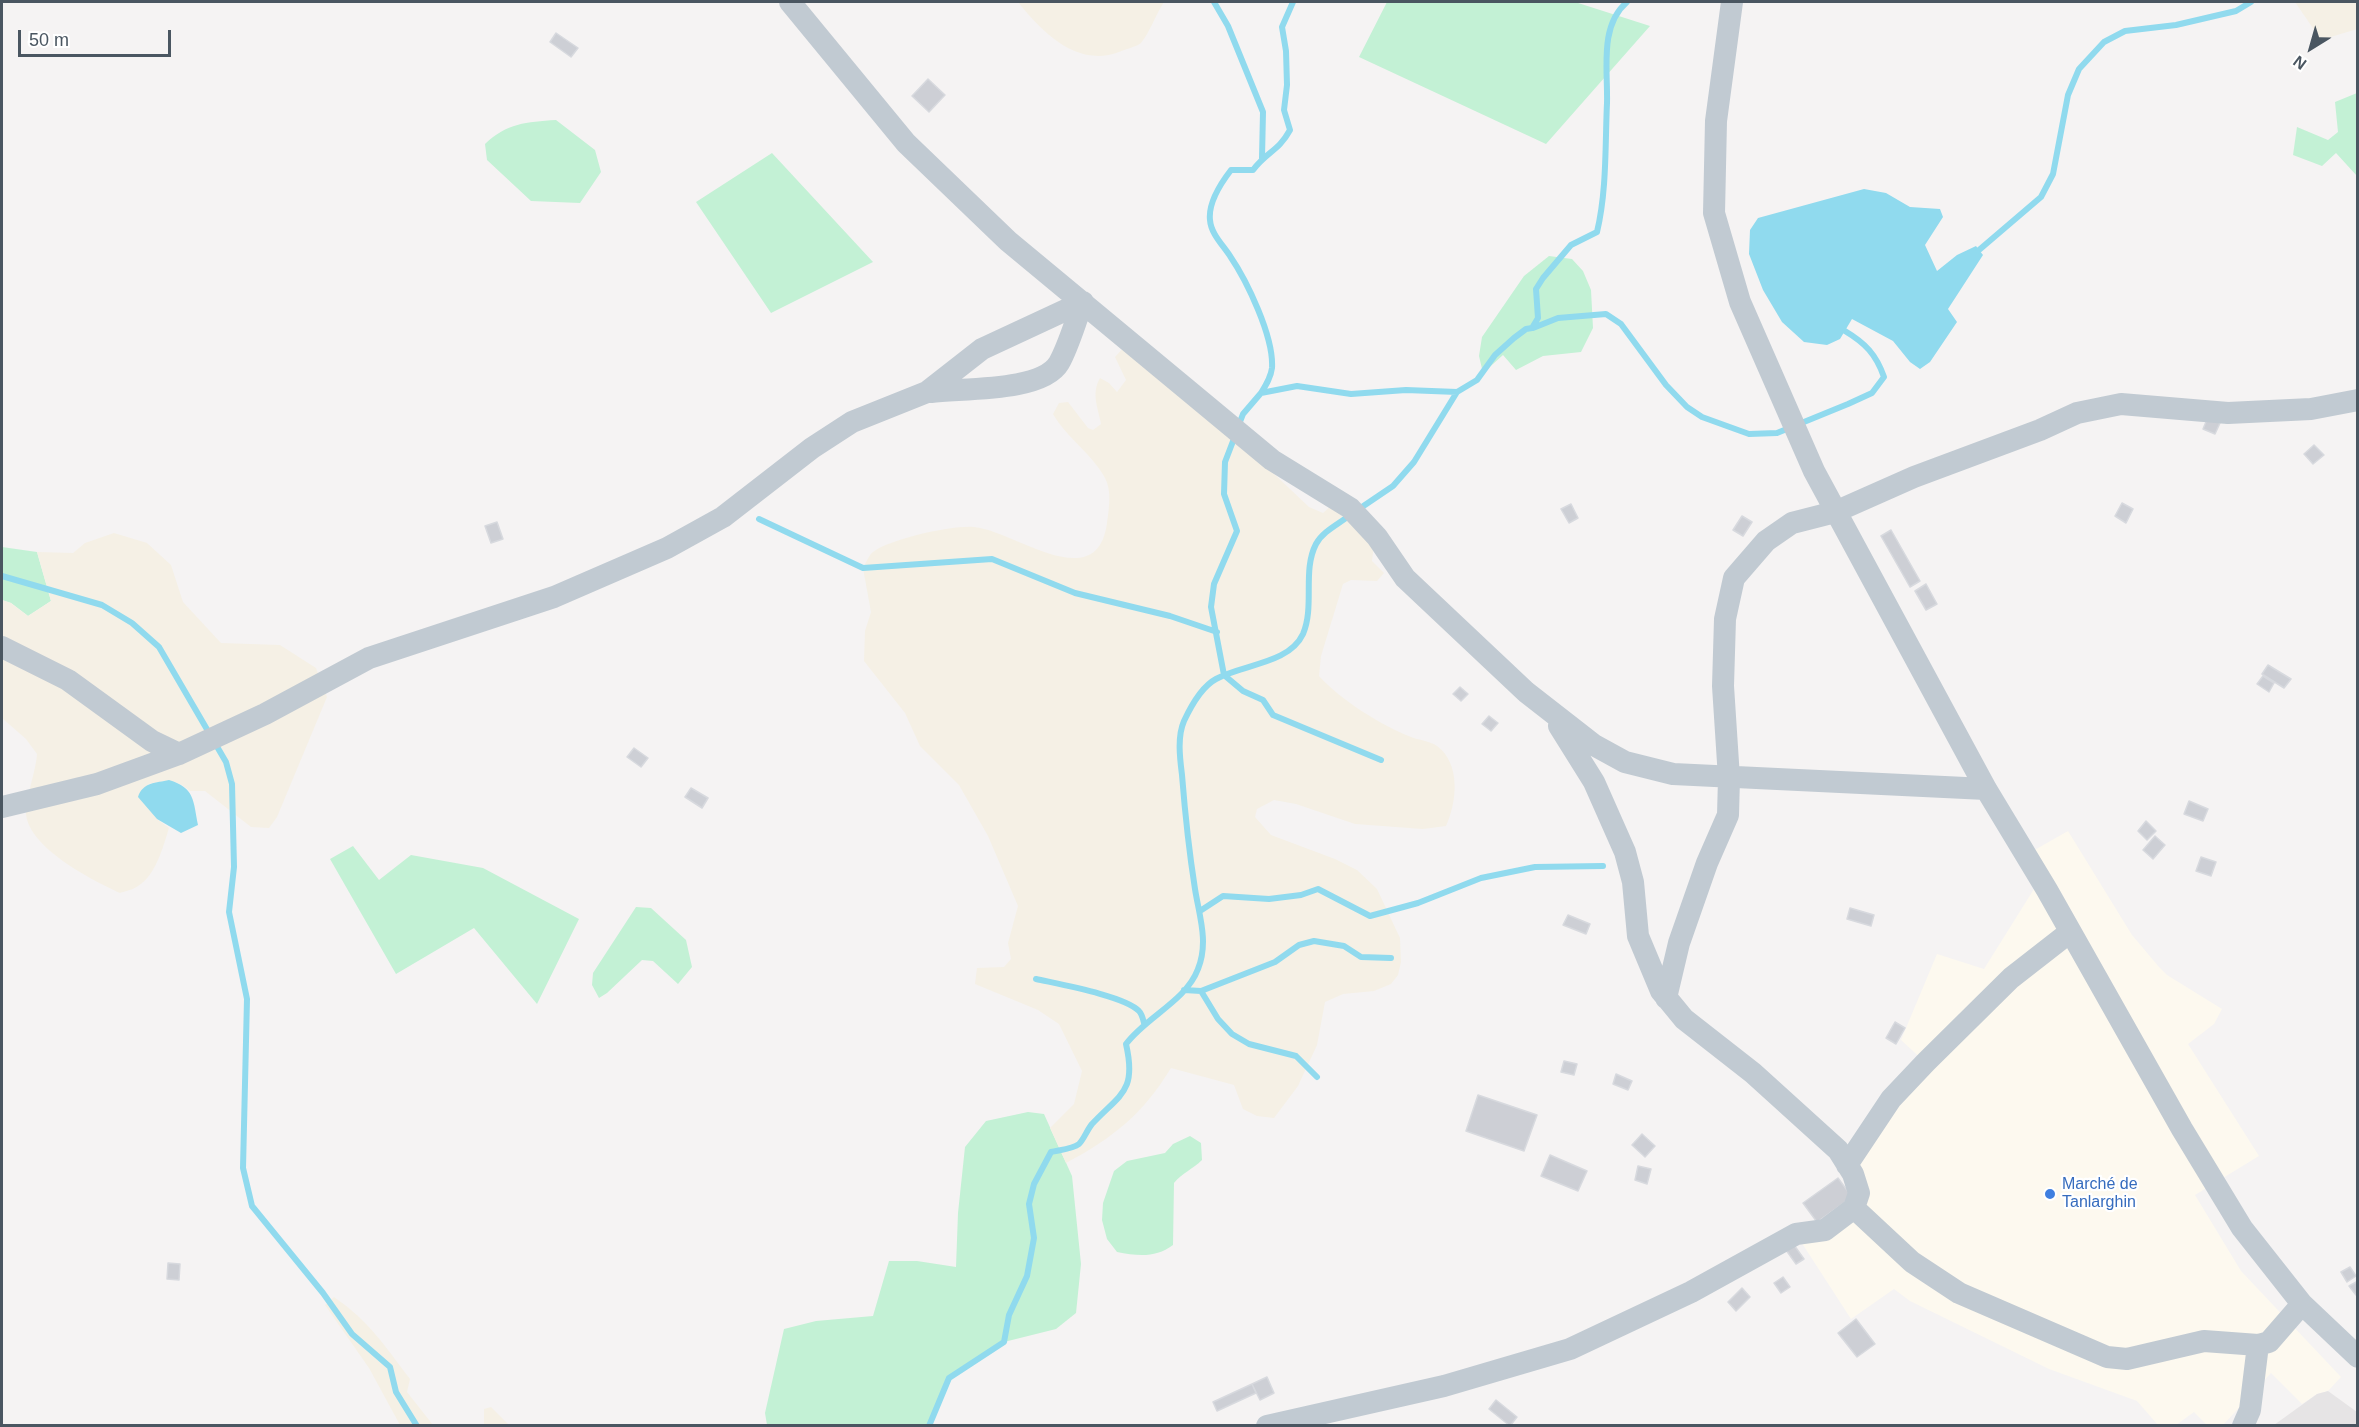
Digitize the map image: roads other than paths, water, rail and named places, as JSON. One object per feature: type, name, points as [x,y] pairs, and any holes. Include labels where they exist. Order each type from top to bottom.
[{"type":"street","points":[[790,2],[906,143],[1008,241],[1272,460],[1350,508],[1377,537],[1405,578],[1526,692],[1594,745],[1625,762],[1673,774],[1986,789]]},
{"type":"street","points":[[1732,2],[1716,121],[1714,213],[1740,302],[1835,512],[1986,789],[2182,1129],[2242,1228],[2302,1304],[2358,1357]]},
{"type":"street","points":[[2,807],[97,784],[179,754],[265,714],[369,658],[554,597],[667,548],[723,517],[812,448],[852,422],[927,392],[982,349],[1083,302]]},
{"type":"street","points":[[927,392],[1018,385],[1041,377],[1058,365],[1083,302]]},
{"type":"street","points":[[1666,998],[1679,943],[1707,863],[1728,815],[1729,777],[1723,686],[1725,619],[1734,578],[1766,541],[1792,523],[1835,512],[1914,477],[2040,430],[2076,413],[2121,404],[2228,413],[2311,409],[2358,400]]},
{"type":"street","points":[[2,647],[68,680],[152,741],[179,754]]},
{"type":"street","points":[[1267,1425],[1444,1386],[1570,1349],[1691,1292],[1796,1234],[1825,1230],[1854,1208],[1859,1194],[1853,1174],[1838,1150],[1753,1073],[1684,1019],[1666,998],[1647,964],[1638,936],[1633,882],[1625,852],[1594,782],[1549,710]]},
{"type":"street","points":[[1847,1165],[1891,1099],[1926,1062],[2011,978],[2070,932]]},
{"type":"street","points":[[1854,1208],[1912,1262],[1959,1293],[2107,1357],[2127,1359],[2204,1341],[2258,1346],[2269,1342],[2302,1304]]},
{"type":"street","points":[[2243,1425],[2250,1410],[2258,1346]]},
{"type":"water","points":[[1864,189],[1886,193],[1910,207],[1940,209],[1943,217],[1925,245],[1937,271],[1957,255],[1976,246],[1983,255],[1948,309],[1957,322],[1930,362],[1920,369],[1910,362],[1893,341],[1852,319],[1840,339],[1827,345],[1804,342],[1782,322],[1763,290],[1749,254],[1750,230],[1758,218]]},
{"type":"water","points":[[169,780],[178,783],[188,791],[195,809],[198,825],[181,833],[157,819],[138,797],[143,788]]},
{"type":"waterway","points":[[1214,2],[1228,26],[1263,112],[1262,158]]},
{"type":"waterway","points":[[1261,393],[1272,368],[1269,341],[1244,280],[1213,230],[1210,213],[1216,193],[1231,170],[1253,170],[1281,143],[1290,130],[1284,110],[1287,85],[1286,51],[1282,27],[1293,2]]},
{"type":"waterway","points":[[1238,427],[1243,414],[1261,393],[1297,386],[1351,394],[1406,390],[1457,392],[1477,380],[1495,355],[1514,338],[1526,329],[1532,328],[1538,318],[1536,289],[1543,278],[1571,245],[1597,232],[1605,168],[1607,49],[1612,23],[1627,2]]},
{"type":"waterway","points":[[1979,250],[2041,197],[2053,174],[2068,95],[2079,69],[2104,42],[2125,31],[2176,25],[2236,11],[2251,2]]},
{"type":"waterway","points":[[1533,328],[1558,318],[1606,314],[1621,324],[1666,385],[1687,407],[1702,417],[1749,434],[1777,433],[1872,393],[1884,377],[1881,369],[1869,350],[1845,331]]},
{"type":"waterway","points":[[1359,509],[1393,486],[1414,462],[1457,392]]},
{"type":"waterway","points":[[1235,436],[1225,462],[1224,494],[1237,531],[1214,584],[1211,607],[1224,675],[1243,691],[1263,700],[1273,715],[1381,760]]},
{"type":"waterway","points":[[929,1426],[949,1378],[1004,1342],[1009,1315],[1027,1276],[1034,1238],[1029,1204],[1034,1184],[1051,1152],[1079,1144],[1092,1124],[1124,1091],[1129,1073],[1126,1044],[1144,1025],[1175,1000],[1198,969],[1203,939],[1189,846],[1180,762],[1180,741],[1184,721],[1197,697],[1211,682],[1276,657],[1287,652],[1296,644],[1303,634],[1306,623],[1310,566],[1316,544],[1327,531],[1350,515]]},
{"type":"waterway","points":[[759,519],[863,568],[992,559],[1075,593],[1170,616],[1217,632]]},
{"type":"waterway","points":[[2,576],[102,605],[132,623],[159,647],[226,762],[232,784],[234,867],[229,912],[247,999],[243,1168],[252,1206],[323,1293],[352,1334],[390,1367],[396,1392],[417,1426]]},
{"type":"waterway","points":[[1200,911],[1223,896],[1269,899],[1301,895],[1318,889],[1370,916],[1418,903],[1481,878],[1535,867],[1603,866]]},
{"type":"waterway","points":[[1184,990],[1201,991],[1275,962],[1299,945],[1314,941],[1344,946],[1361,957],[1391,958]]},
{"type":"waterway","points":[[1036,979],[1120,1000],[1139,1011],[1144,1023]]},
{"type":"waterway","points":[[1201,991],[1218,1019],[1232,1034],[1249,1044],[1296,1056],[1317,1077]]},
{"type":"place","name":"Marché de Tanlarghin","points":[[2050,1194]]}]
